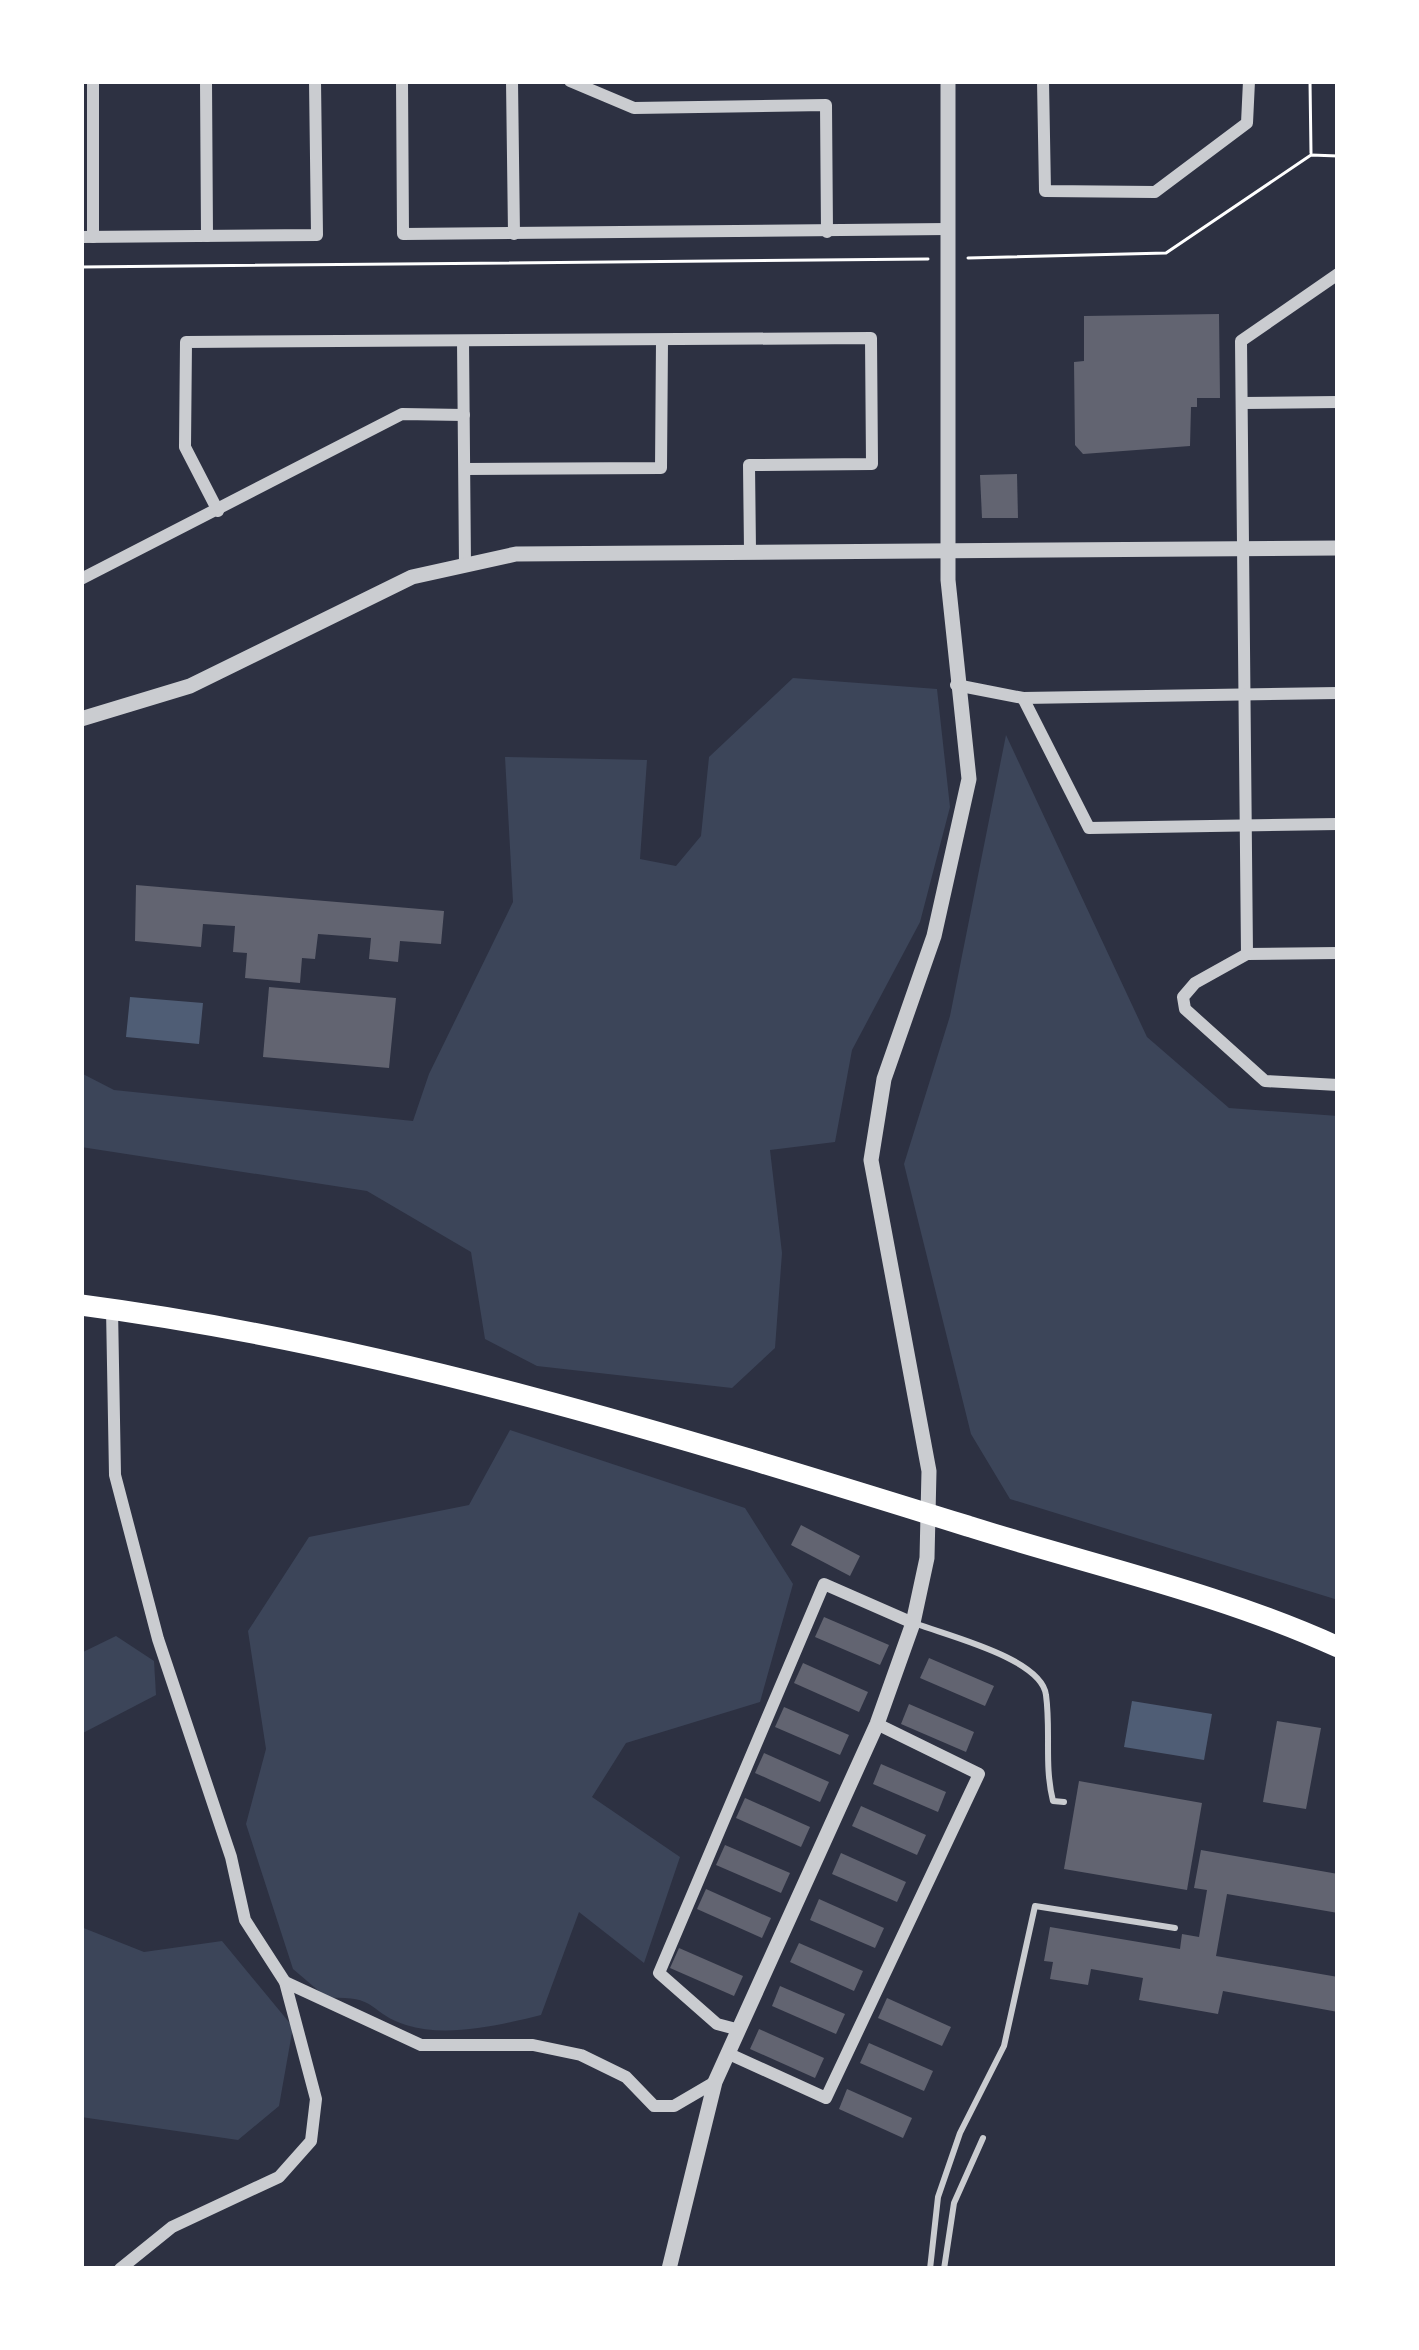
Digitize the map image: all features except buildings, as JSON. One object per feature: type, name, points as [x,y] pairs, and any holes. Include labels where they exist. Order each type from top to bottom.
[{"type":"highway","points":[[81,1305],[233,1330],[544,1399],[1197,1594],[1338,1646]]},
{"type":"street","points":[[93,81],[87,237],[317,235],[315,81]]},
{"type":"street","points":[[206,81],[207,236]]},
{"type":"street","points":[[402,81],[403,235],[948,229]]},
{"type":"street","points":[[512,81],[514,234]]},
{"type":"street","points":[[570,81],[634,108],[826,105],[827,232]]},
{"type":"street","points":[[669,2269],[715,2082],[878,1724],[914,1622],[927,1558],[929,1513],[922,1425],[871,1160],[884,1079],[934,935],[966,809],[969,779],[956,685],[949,550],[948,81]]},
{"type":"street","points":[[1043,81],[1045,191],[1155,191],[1247,123],[1249,81]]},
{"type":"street","points":[[1247,954],[1241,341],[1338,274]]},
{"type":"street","points":[[218,511],[185,447],[186,343],[871,338],[872,464],[749,465],[750,550]]},
{"type":"street","points":[[463,341],[464,565]]},
{"type":"street","points":[[464,469],[661,468],[662,341]]},
{"type":"street","points":[[1242,403],[1338,402]]},
{"type":"street","points":[[81,579],[402,414],[464,415]]},
{"type":"street","points":[[81,719],[190,686],[412,578],[517,554],[1338,548]]},
{"type":"street","points":[[956,685],[1023,698],[1338,693]]},
{"type":"street","points":[[1023,698],[1089,828],[1338,824]]},
{"type":"street","points":[[1338,953],[1247,954],[1195,983],[1184,997],[1185,1009],[1265,1081],[1338,1085]]},
{"type":"street","points":[[112,1309],[116,1475],[147,1598],[231,1857],[245,1921],[285,1982],[316,2099],[310,2141],[279,2177],[172,2227],[120,2269]]},
{"type":"street","points":[[736,2030],[717,2024],[659,1973],[824,1584],[914,1622]]},
{"type":"street","points":[[727,2053],[826,2098],[979,1774],[878,1724]]},
{"type":"street","points":[[285,1982],[421,2044],[533,2045],[581,2056],[626,2077],[654,2106],[674,2106],[715,2082]]},
{"type":"lane","points":[[914,1622],[1029,1667],[1046,1690],[1045,1768],[1053,1801],[1064,1802]]},
{"type":"lane","points":[[930,2269],[938,2197],[960,2132],[1004,2046],[1035,1906],[1174,1928]]},
{"type":"lane","points":[[944,2269],[954,2203],[983,2138]]},
{"type":"path","points":[[1310,81],[1311,155]]},
{"type":"path","points":[[1004,257],[1166,253],[1311,155],[1338,156]]},
{"type":"path","points":[[81,267],[882,260]]},
{"type":"shaded area","points":[[793,678],[937,689],[950,807],[920,922],[852,1050],[835,1142],[770,1150],[782,1253],[775,1348],[732,1388],[537,1366],[485,1339],[471,1252],[367,1191],[81,1147],[81,1073],[114,1090],[413,1121],[429,1074],[513,902],[505,757],[647,760],[640,859],[676,866],[701,836],[709,757]]},
{"type":"shaded area","points":[[1006,735],[1147,1037],[1229,1108],[1338,1116],[1338,1600],[1010,1499],[971,1434],[904,1164],[950,1016]]},
{"type":"shaded area","points":[[130,997],[203,1003],[199,1044],[126,1037]]},
{"type":"shaded area","points":[[510,1430],[745,1508],[793,1584],[760,1702],[626,1743],[592,1797],[680,1857],[644,1963],[579,1912],[541,2015],[474,2029],[422,2029],[356,1999],[327,1998],[293,1969],[246,1824],[266,1749],[248,1631],[309,1537],[469,1505]]},
{"type":"shaded area","points":[[116,1636],[154,1661],[156,1695],[81,1734],[81,1653]]},
{"type":"shaded area","points":[[1132,1701],[1212,1714],[1204,1760],[1124,1747]]},
{"type":"shaded area","points":[[81,1927],[144,1952],[222,1941],[293,2027],[279,2106],[238,2140],[81,2117]]}]
